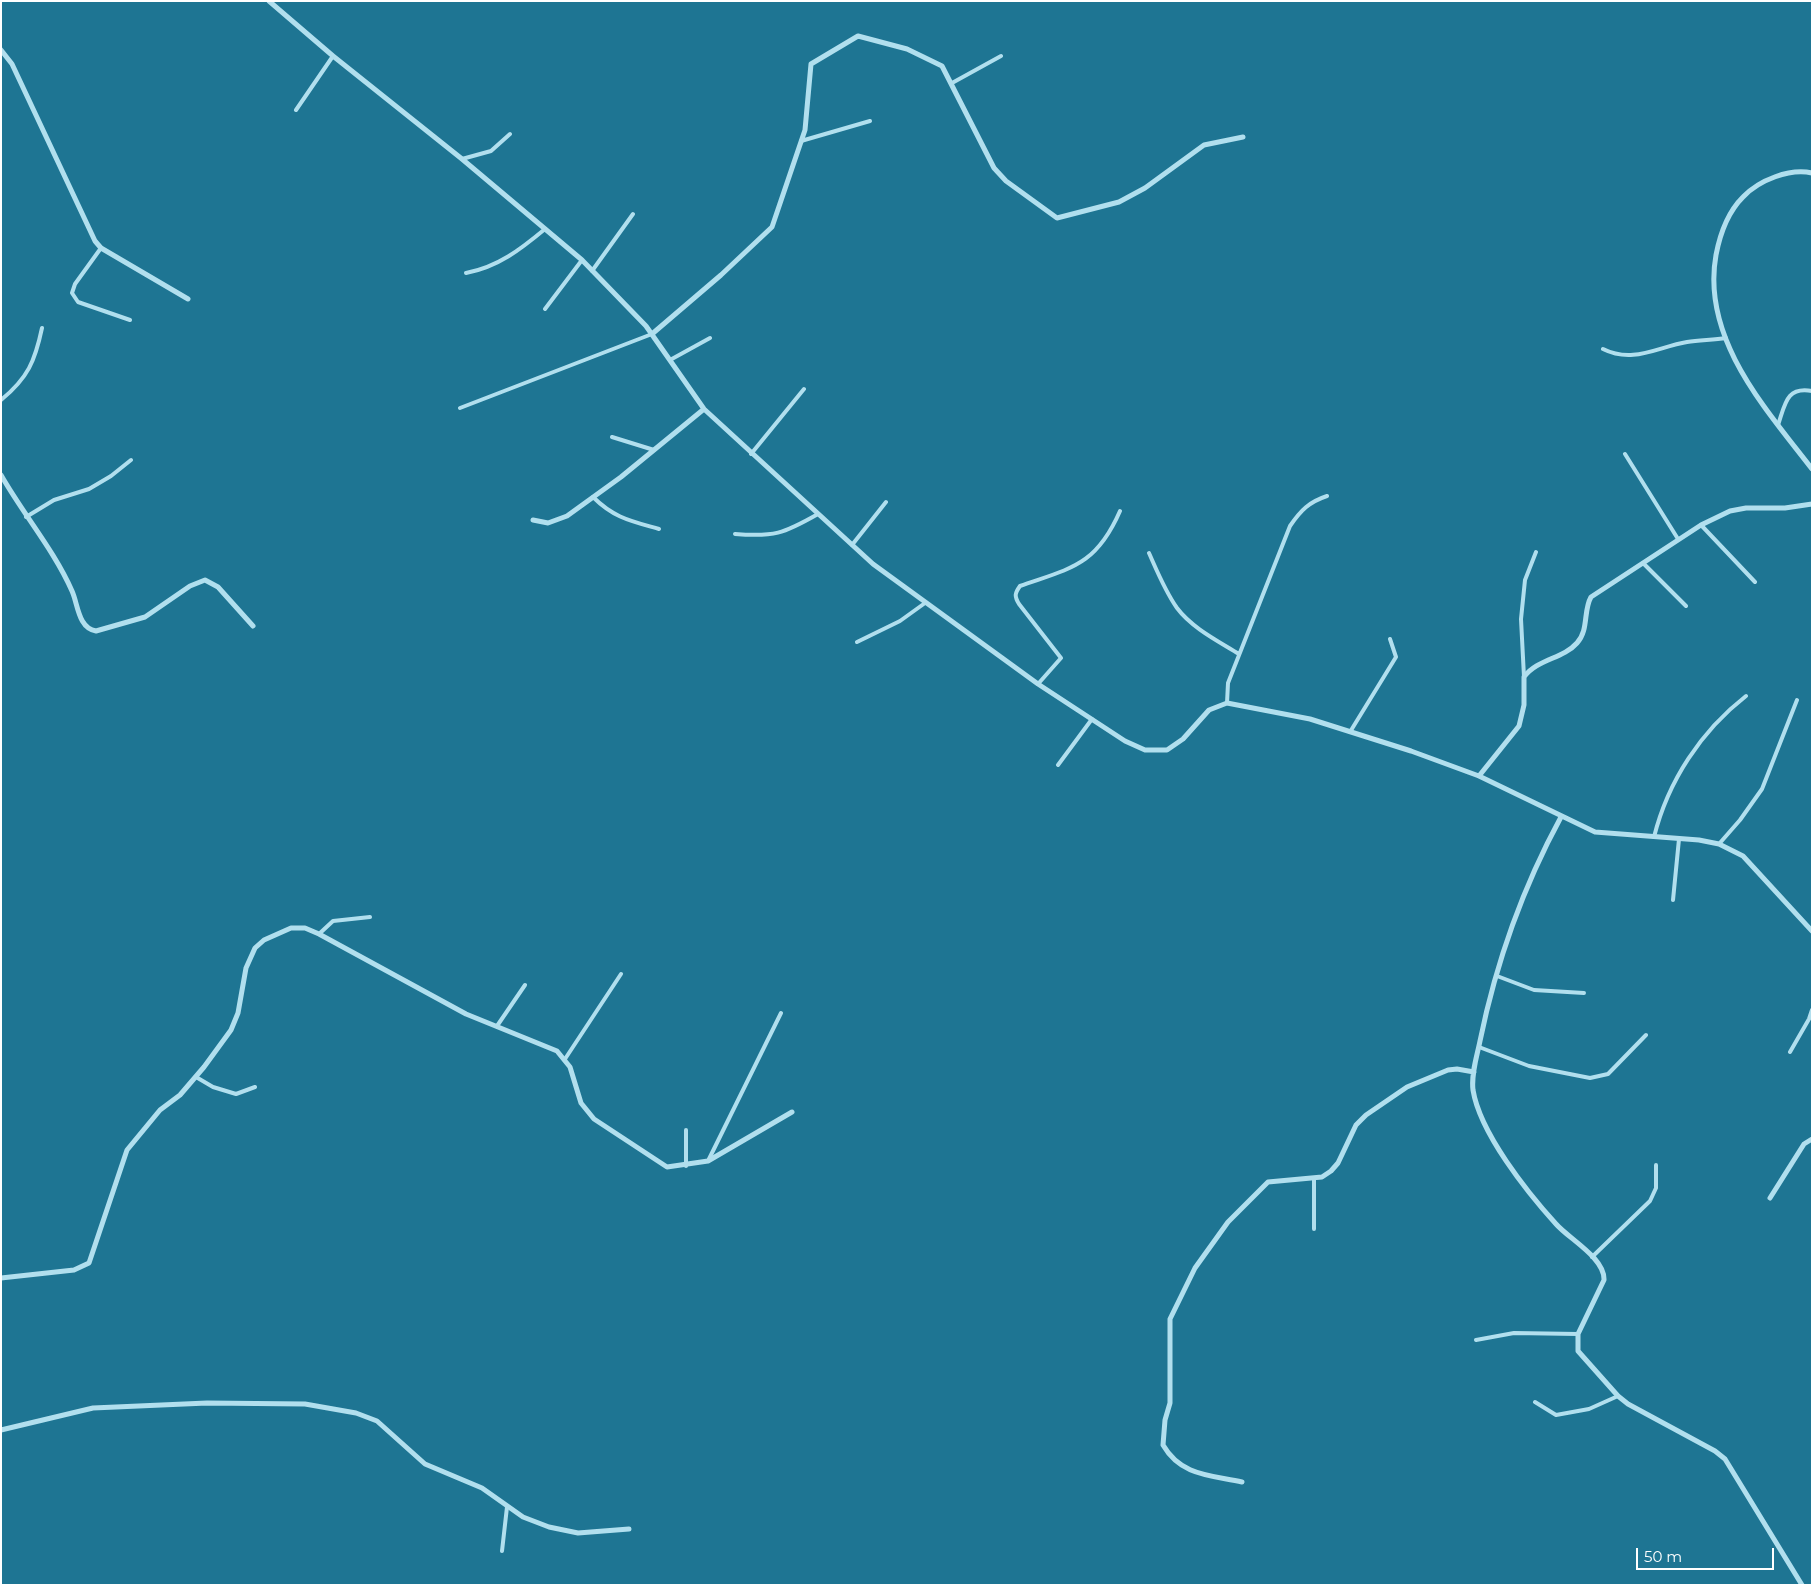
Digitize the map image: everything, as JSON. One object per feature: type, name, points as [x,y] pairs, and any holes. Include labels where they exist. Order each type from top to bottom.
[{"type":"street","points":[[269,1],[332,56],[462,159],[582,260],[652,334],[704,409],[873,564],[1038,684],[1125,741],[1146,750],[1167,750],[1183,739],[1209,710],[1227,703],[1310,719],[1480,776],[1560,817],[1595,832],[1718,844],[1743,856],[1812,931]]},
{"type":"street","points":[[652,334],[721,276],[772,226],[801,141],[806,120],[807,82],[811,64],[858,36],[907,49],[942,66],[994,168],[1006,181],[1057,218],[1119,202],[1145,188],[1204,145],[1231,142],[1243,137]]},
{"type":"street","points":[[1,50],[12,64],[57,157],[90,233],[101,248],[188,299]]},
{"type":"street","points":[[1812,173],[1800,170],[1782,175],[1748,191],[1736,205],[1719,241],[1714,266],[1718,316],[1748,385],[1812,470]]},
{"type":"street","points":[[533,520],[548,523],[557,521],[593,497],[704,409]]},
{"type":"street","points":[[1,475],[72,591],[78,612],[89,630],[96,631],[145,617],[190,586],[205,580],[218,587],[253,626]]},
{"type":"street","points":[[1480,776],[1520,726],[1524,705],[1524,677],[1537,665],[1578,643],[1585,625],[1586,609],[1591,597],[1678,539],[1701,525],[1730,512],[1746,508],[1784,508],[1812,504]]},
{"type":"street","points":[[1560,817],[1539,857],[1523,895],[1497,976],[1479,1047],[1473,1090],[1481,1113],[1518,1181],[1557,1226],[1592,1257],[1602,1269],[1604,1280],[1578,1334],[1578,1351],[1618,1396],[1637,1410],[1715,1451],[1725,1459],[1802,1585]]},
{"type":"street","points":[[1,1278],[74,1270],[89,1263],[108,1212],[127,1150],[160,1110],[180,1095],[231,1030],[238,1013],[246,968],[255,948],[264,940],[291,928],[305,928],[319,934],[466,1014],[557,1051],[565,1059],[581,1103],[594,1119],[667,1168],[708,1161],[792,1112]]},
{"type":"street","points":[[1242,1482],[1189,1471],[1177,1464],[1163,1445],[1165,1420],[1170,1403],[1170,1319],[1195,1268],[1228,1222],[1262,1186],[1277,1180],[1322,1177],[1338,1163],[1356,1125],[1386,1101],[1424,1079],[1448,1070],[1474,1072]]},
{"type":"street","points":[[1770,1198],[1804,1144],[1812,1139]]},
{"type":"street","points":[[1,1430],[94,1408],[207,1403],[304,1404],[356,1412],[377,1421],[424,1464],[482,1488],[507,1507],[523,1516],[563,1530],[578,1533],[629,1529]]},
{"type":"lane","points":[[296,110],[332,56]]},
{"type":"lane","points":[[952,83],[1001,56]]},
{"type":"lane","points":[[801,141],[870,121]]},
{"type":"lane","points":[[462,159],[490,151],[510,134]]},
{"type":"lane","points":[[592,271],[633,214]]},
{"type":"lane","points":[[466,273],[484,270],[500,262],[545,229]]},
{"type":"lane","points":[[101,248],[75,284],[72,293],[78,302],[130,320]]},
{"type":"lane","points":[[545,308],[582,260]]},
{"type":"lane","points":[[1,400],[16,388],[28,373],[36,355],[42,328]]},
{"type":"lane","points":[[460,408],[652,334]]},
{"type":"lane","points":[[670,360],[710,338]]},
{"type":"lane","points":[[1603,349],[1615,354],[1646,355],[1687,342],[1726,338]]},
{"type":"lane","points":[[751,454],[804,389]]},
{"type":"lane","points":[[1778,425],[1786,400],[1793,392],[1801,389],[1812,391]]},
{"type":"lane","points":[[612,437],[654,450]]},
{"type":"lane","points":[[1625,454],[1678,539]]},
{"type":"lane","points":[[26,517],[54,500],[89,489],[111,476],[131,460]]},
{"type":"lane","points":[[1227,703],[1228,683],[1290,526],[1301,509],[1327,496]]},
{"type":"lane","points":[[593,497],[606,510],[620,518],[659,529]]},
{"type":"lane","points":[[852,545],[886,502]]},
{"type":"lane","points":[[1038,684],[1061,658],[1018,604],[1015,598],[1016,592],[1020,586],[1075,567],[1084,561],[1104,543],[1120,511]]},
{"type":"lane","points":[[735,534],[766,536],[791,529],[818,514]]},
{"type":"lane","points":[[1701,525],[1755,582]]},
{"type":"lane","points":[[1524,677],[1521,619],[1525,580],[1536,552]]},
{"type":"lane","points":[[1149,553],[1167,593],[1178,610],[1197,628],[1239,654]]},
{"type":"lane","points":[[1643,563],[1686,606]]},
{"type":"lane","points":[[857,642],[900,621],[926,603]]},
{"type":"lane","points":[[1350,732],[1396,657],[1390,638]]},
{"type":"lane","points":[[1654,837],[1658,821],[1677,777],[1703,737],[1723,714],[1746,696]]},
{"type":"lane","points":[[1718,844],[1740,820],[1762,789],[1797,700]]},
{"type":"lane","points":[[1058,765],[1092,719]]},
{"type":"lane","points":[[1673,900],[1679,839]]},
{"type":"lane","points":[[319,934],[333,920],[370,917]]},
{"type":"lane","points":[[565,1059],[621,974]]},
{"type":"lane","points":[[1497,976],[1534,990],[1584,993]]},
{"type":"lane","points":[[497,1026],[525,985]]},
{"type":"lane","points":[[1790,1052],[1809,1019],[1812,1010]]},
{"type":"lane","points":[[708,1161],[781,1013]]},
{"type":"lane","points":[[1479,1047],[1529,1066],[1590,1078],[1608,1074],[1646,1035]]},
{"type":"lane","points":[[196,1076],[213,1087],[236,1094],[255,1087]]},
{"type":"lane","points":[[686,1130],[686,1166]]},
{"type":"lane","points":[[1592,1257],[1650,1200],[1656,1188],[1656,1165]]},
{"type":"lane","points":[[1314,1178],[1314,1229]]},
{"type":"lane","points":[[1476,1340],[1514,1333],[1578,1334]]},
{"type":"lane","points":[[1535,1402],[1556,1415],[1589,1409],[1618,1396]]},
{"type":"lane","points":[[502,1551],[507,1507]]}]
